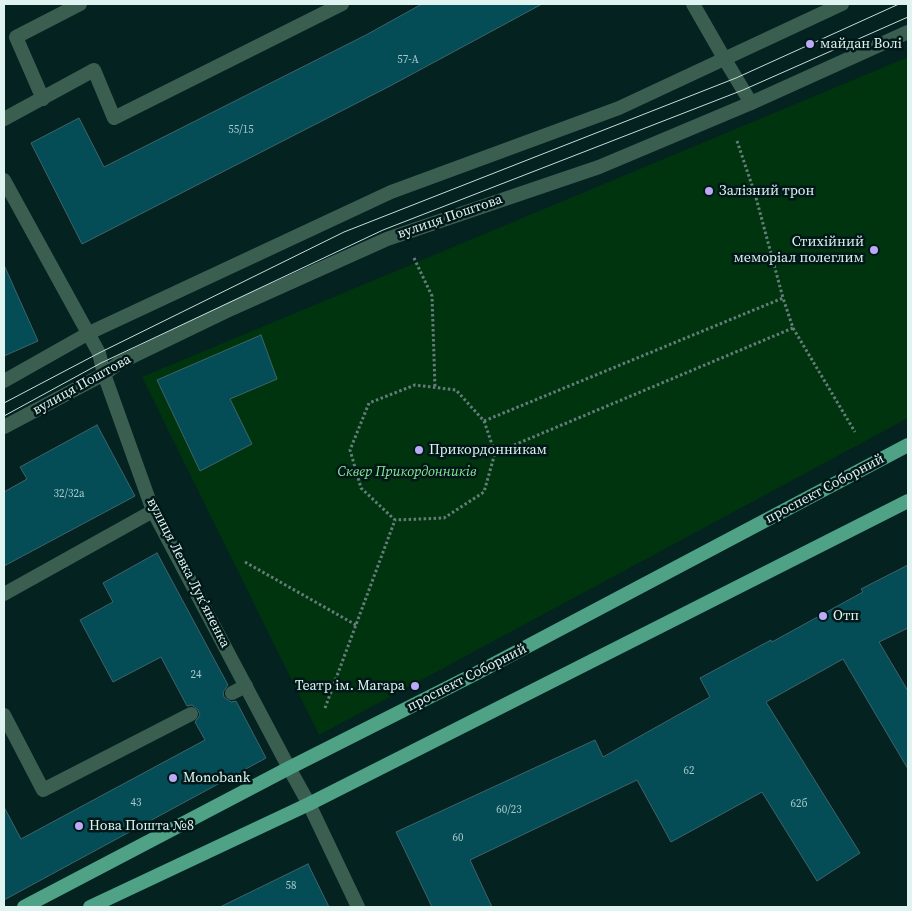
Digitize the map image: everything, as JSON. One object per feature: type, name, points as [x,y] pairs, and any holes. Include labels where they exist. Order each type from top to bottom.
[{"type":"main road","name":"проспект Соборний","points":[[24,907],[289,768],[484,670],[908,445]]},
{"type":"main road","points":[[90,907],[309,804],[908,501]]},
{"type":"street","points":[[43,98],[16,37],[80,4]]},
{"type":"street","points":[[4,120],[94,70],[114,118],[342,4]]},
{"type":"street","points":[[693,4],[751,103]]},
{"type":"street","points":[[4,382],[89,333],[392,192],[619,108],[842,4]]},
{"type":"street","name":"вулиця Поштова","points":[[4,427],[104,374],[120,363],[231,308],[387,239],[599,167],[751,103],[908,32]]},
{"type":"street","name":"вулиця Левка Лукʼяненка","points":[[4,180],[99,353],[104,374],[153,511],[309,804],[358,907]]},
{"type":"street","points":[[4,594],[153,511]]},
{"type":"street","points":[[232,693],[246,686]]},
{"type":"street","points":[[4,715],[43,790],[191,714]]},
{"type":"path","points":[[737,141],[755,194],[793,328],[855,432]]},
{"type":"path","points":[[414,258],[432,296],[435,387]]},
{"type":"path","points":[[484,421],[783,298]]},
{"type":"path","points":[[495,452],[793,328]]},
{"type":"path","points":[[415,385],[435,387],[456,390],[484,421],[495,452],[484,492],[444,518],[395,520],[361,488],[350,450],[369,402],[415,385]]},
{"type":"path","points":[[324,708],[395,520]]},
{"type":"path","points":[[245,562],[356,625]]},
{"type":"green space","name":"Сквер Прикордонників","points":[[908,57],[908,418],[319,735],[142,377]]},
{"type":"building","points":[[422,4],[542,4],[390,86],[82,244],[31,143],[79,118],[104,167],[366,35]]},
{"type":"building","points":[[4,265],[38,341],[4,356]]},
{"type":"building","points":[[261,335],[277,379],[230,399],[252,444],[200,471],[157,380]]},
{"type":"building","points":[[97,425],[135,496],[4,566],[4,492],[27,479],[20,467]]},
{"type":"building","points":[[157,553],[228,685],[223,692],[224,697],[231,702],[236,701],[266,758],[4,900],[4,807],[21,839],[205,740],[195,722],[200,715],[198,710],[192,705],[187,706],[161,657],[113,682],[80,620],[113,602],[103,583]]},
{"type":"building","points":[[908,565],[908,628],[879,642],[908,691],[908,769],[843,659],[766,702],[860,853],[817,881],[762,792],[671,842],[637,780],[470,860],[492,907],[432,907],[396,832],[595,740],[603,757],[710,697],[700,678],[771,640],[772,642],[863,592],[861,589]]},
{"type":"building","points":[[308,864],[329,907],[220,907]]},
{"type":"tram line","points":[[4,403],[99,353],[344,232],[736,78],[899,4]]},
{"type":"tram line","points":[[4,416],[101,363],[383,230],[743,90],[908,17]]},
{"type":"place","name":"майдан Волі","points":[[810,44]]},
{"type":"place","name":"Залізний трон","points":[[709,191]]},
{"type":"place","name":"Стихійний меморіал полеглим","points":[[874,250]]},
{"type":"place","name":"Прикордонникам","points":[[419,450]]},
{"type":"place","name":"Отп","points":[[823,616]]},
{"type":"place","name":"Театр ім. Магара","points":[[415,686]]},
{"type":"place","name":"Monobank","points":[[173,778]]},
{"type":"place","name":"Нова Пошта №8","points":[[79,826]]}]
